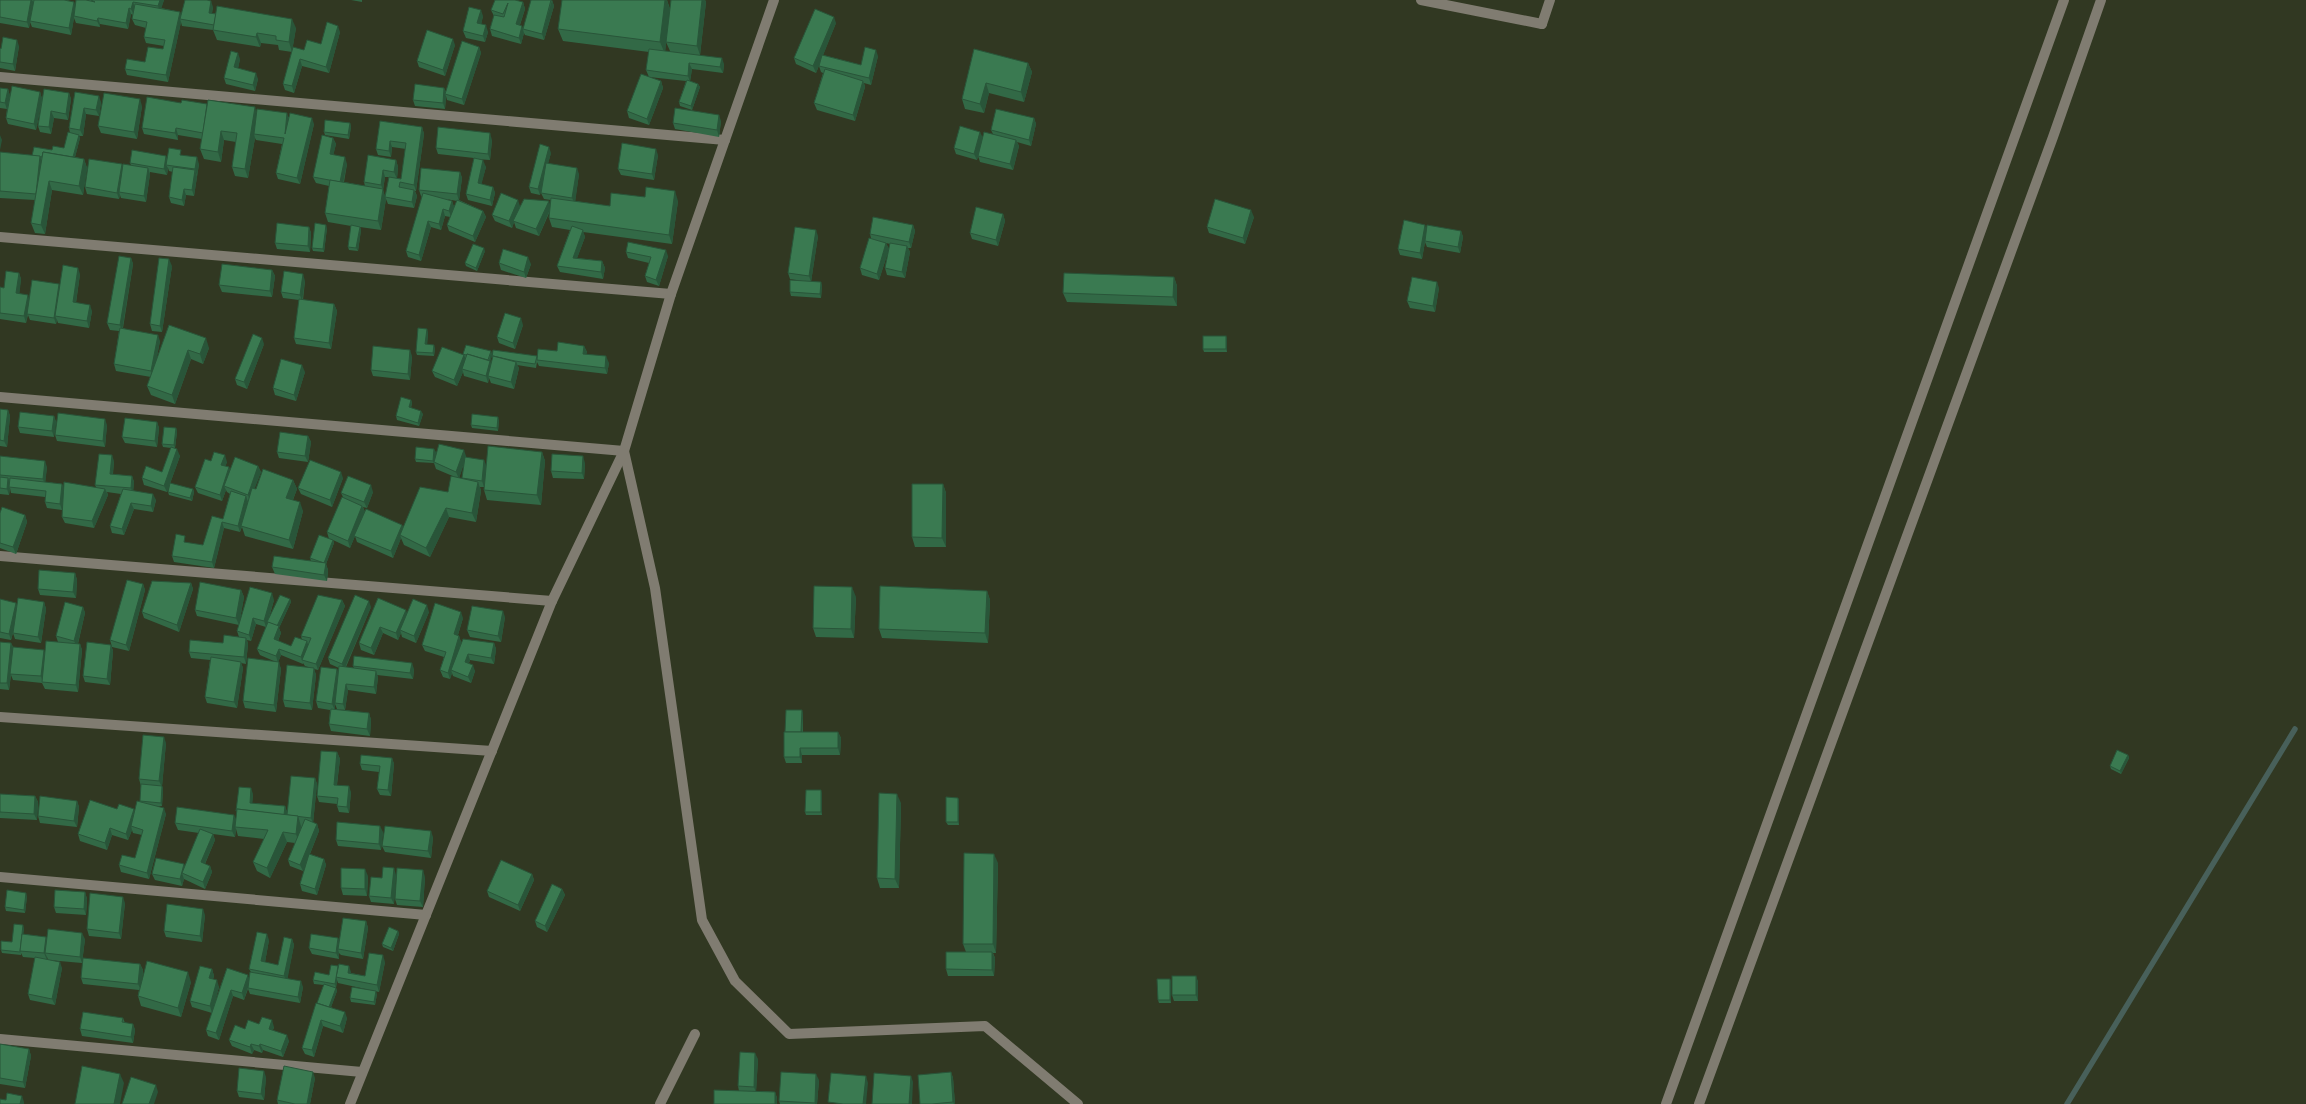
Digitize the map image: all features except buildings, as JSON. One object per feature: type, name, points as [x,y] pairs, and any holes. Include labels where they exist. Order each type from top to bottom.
[{"type":"street","points":[[350,1104],[552,601],[624,452],[671,294],[774,0]]},
{"type":"street","points":[[1422,0],[1542,24],[1550,0]]},
{"type":"street","points":[[1666,1104],[2064,0]]},
{"type":"street","points":[[1699,1104],[2050,147],[2101,0]]},
{"type":"street","points":[[0,77],[725,140]]},
{"type":"street","points":[[0,237],[671,294]]},
{"type":"street","points":[[0,397],[624,452]]},
{"type":"street","points":[[624,452],[655,588],[702,920],[735,981],[789,1034],[984,1026],[1078,1104]]},
{"type":"street","points":[[0,556],[552,601]]},
{"type":"street","points":[[0,716],[492,751]]},
{"type":"street","points":[[0,877],[426,915]]},
{"type":"street","points":[[660,1104],[695,1034]]},
{"type":"street","points":[[0,1038],[362,1072]]},
{"type":"waterway","points":[[2067,1104],[2295,729]]}]
